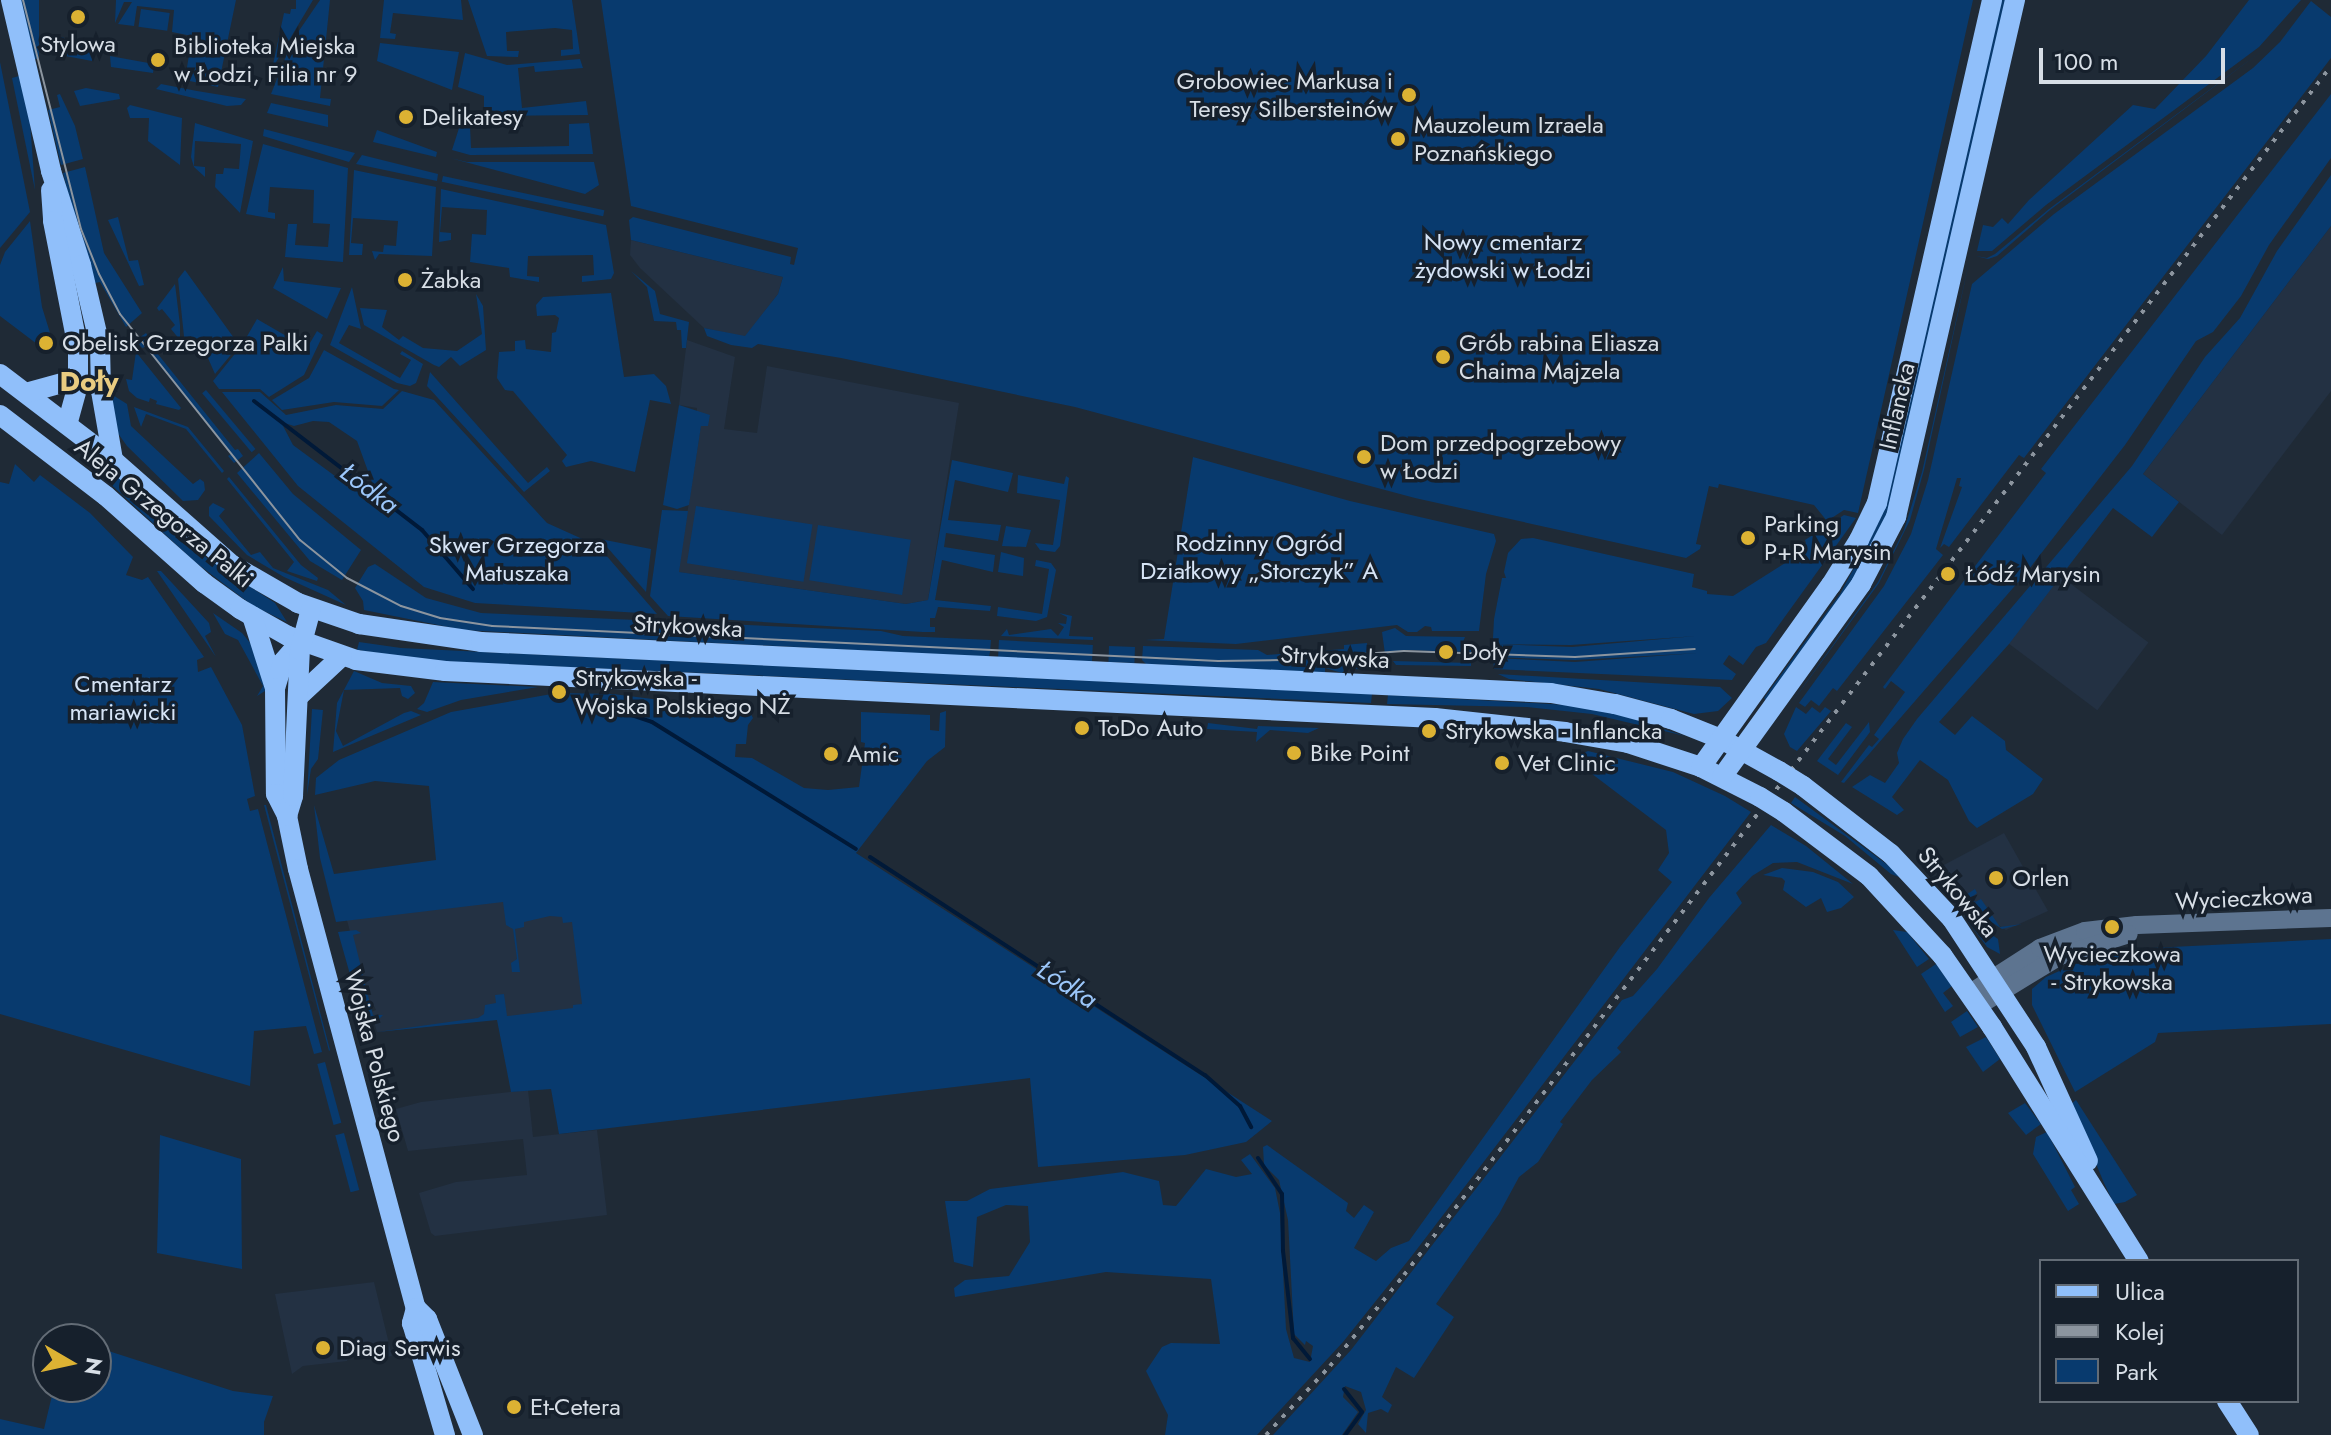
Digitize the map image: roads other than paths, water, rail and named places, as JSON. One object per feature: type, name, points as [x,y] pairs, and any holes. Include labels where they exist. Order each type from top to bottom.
[{"type":"main road","points":[[11,0],[51,171],[81,265],[102,357],[101,391],[113,460]]},
{"type":"main road","name":"Inflancka","points":[[1701,767],[1839,573],[1877,503],[1992,0]]},
{"type":"main road","name":"Inflancka","points":[[1722,777],[1861,584],[1896,517],[2015,0]]},
{"type":"main road","points":[[51,171],[53,221],[77,332],[78,385],[67,425]]},
{"type":"main road","name":"Aleja Grzegorza Palki","points":[[0,374],[113,460],[232,565],[311,609]]},
{"type":"main road","points":[[26,393],[76,379]]},
{"type":"main road","points":[[47,450],[101,391]]},
{"type":"main road","name":"Aleja Grzegorza Palki","points":[[0,415],[127,513],[204,583],[252,616],[301,641]]},
{"type":"main road","name":"Strykowska","points":[[311,609],[381,629],[481,642],[1540,692],[1632,708],[1721,739],[1779,771],[1803,786],[1914,874],[1997,985],[2051,1076],[2111,1217]]},
{"type":"main road","name":"Wojska Polskiego","points":[[287,816],[293,796],[301,641],[311,609]]},
{"type":"main road","points":[[252,616],[275,688]]},
{"type":"main road","name":"Strykowska","points":[[301,641],[342,656],[406,668],[1395,714],[1599,737],[1647,747],[1701,767],[1760,797],[1850,860],[1882,889],[1924,933],[1974,1000],[2138,1259]]},
{"type":"main road","name":"Wojska Polskiego","points":[[301,641],[283,662],[275,688],[276,794],[287,816],[298,869],[416,1308],[427,1319],[473,1435]]},
{"type":"main road","points":[[298,697],[342,656]]},
{"type":"main road","name":"Wojska Polskiego","points":[[416,1308],[412,1323],[445,1435]]},
{"type":"main road","points":[[2228,1403],[2249,1435]]},
{"type":"street","name":"Wycieczkowa","points":[[1974,1000],[1997,985],[2060,956],[2158,926],[2331,918]]},
{"type":"waterway","name":"Łódka","points":[[254,401],[422,530],[473,589]]},
{"type":"waterway","name":"Łódka","points":[[593,702],[652,722],[856,849]]},
{"type":"waterway","name":"Łódka","points":[[870,857],[1205,1075],[1240,1106],[1251,1127]]},
{"type":"waterway","name":"Łódka","points":[[1258,1158],[1282,1194],[1283,1251],[1293,1338],[1310,1359]]},
{"type":"waterway","name":"Łódka","points":[[1344,1389],[1362,1412],[1345,1435]]},
{"type":"tram line","points":[[23,0],[81,229],[99,274],[120,314],[300,540],[347,578],[401,606],[440,618],[492,626],[1218,661],[1404,651],[1575,657],[1695,649]]},
{"type":"railway","points":[[1266,1435],[1330,1366],[1404,1275],[2331,66]]},
{"type":"place","name":"Stylowa","points":[[78,17]]},
{"type":"place","name":"Biblioteka Miejska w Łodzi, Filia nr 9","points":[[158,60]]},
{"type":"place","name":"Grobowiec Markusa i Teresy Silbersteinów","points":[[1409,95]]},
{"type":"place","name":"Delikatesy","points":[[406,117]]},
{"type":"place","name":"Mauzoleum Izraela Poznańskiego","points":[[1398,139]]},
{"type":"place","name":"Żabka","points":[[405,280]]},
{"type":"place","name":"Obelisk Grzegorza Palki","points":[[46,343]]},
{"type":"place","name":"Grób rabina Eliasza Chaima Majzela","points":[[1443,357]]},
{"type":"place","name":"Dom przedpogrzebowy w Łodzi","points":[[1364,457]]},
{"type":"place","name":"Parking P+R Marysin","points":[[1748,538]]},
{"type":"place","name":"Łódź Marysin","points":[[1948,574]]},
{"type":"place","name":"Doły","points":[[1446,652]]},
{"type":"place","name":"Strykowska - Wojska Polskiego NŻ","points":[[559,692]]},
{"type":"place","name":"ToDo Auto","points":[[1082,728]]},
{"type":"place","name":"Strykowska - Inflancka","points":[[1429,731]]},
{"type":"place","name":"Bike Point","points":[[1294,753]]},
{"type":"place","name":"Amic","points":[[831,754]]},
{"type":"place","name":"Vet Clinic","points":[[1502,763]]},
{"type":"place","name":"Orlen","points":[[1996,878]]},
{"type":"place","name":"Wycieczkowa - Strykowska","points":[[2112,927]]},
{"type":"place","name":"Diag Serwis","points":[[323,1348]]},
{"type":"place","name":"Et-Cetera","points":[[514,1407]]},
{"type":"district","name":"Doły","points":[[89,382]]},
{"type":"park label","name":"Nowy cmentarz żydowski w Łodzi","points":[[1503,256]]},
{"type":"park label","name":"Rodzinny Ogród Działkowy „Storczyk” A","points":[[1259,557]]},
{"type":"park label","name":"Skwer Grzegorza Matuszaka","points":[[517,559]]},
{"type":"park label","name":"Cmentarz mariawicki","points":[[123,698]]}]
